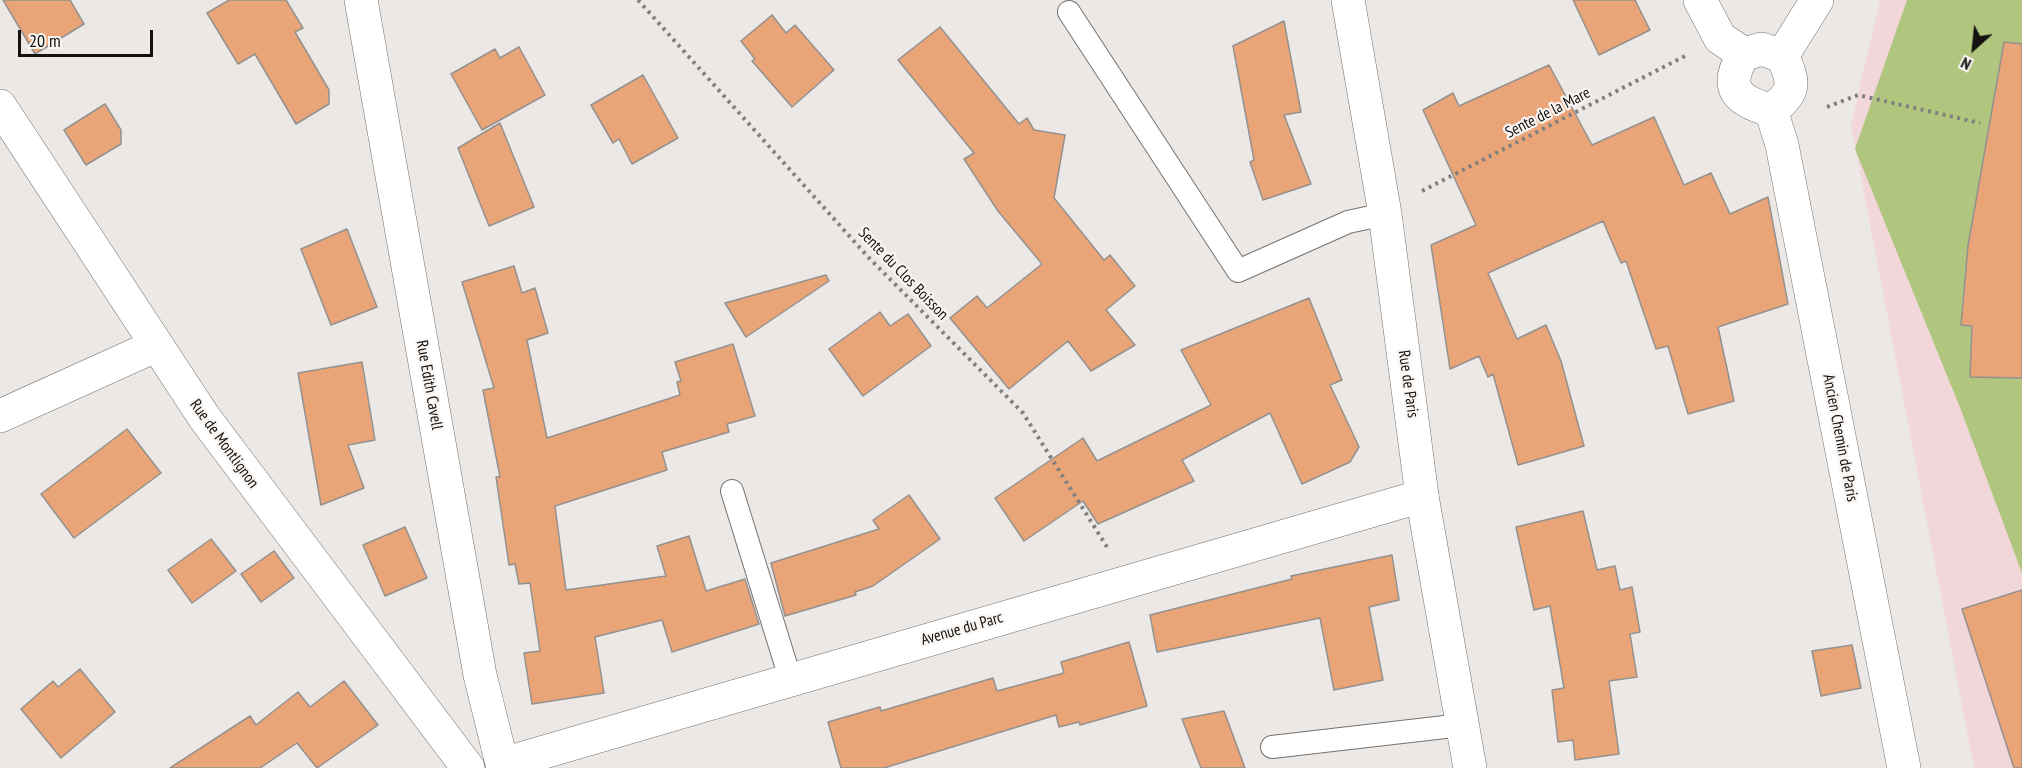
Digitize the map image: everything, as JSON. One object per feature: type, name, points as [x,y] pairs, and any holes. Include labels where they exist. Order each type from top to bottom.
[{"type":"street","name":"Rue Edith Cavell","points":[[361,0],[480,675],[503,768]]},
{"type":"street","name":"Rue de Paris","points":[[1348,0],[1383,206],[1422,496],[1470,768]]},
{"type":"street","points":[[1700,0],[1732,46],[1735,89],[1750,104],[1773,119],[1792,86],[1791,74],[1782,56],[1762,49],[1732,46]]},
{"type":"street","points":[[1782,56],[1816,0]]},
{"type":"street","name":"Rue de Montlignon","points":[[0,106],[155,346],[211,427],[468,768]]},
{"type":"street","name":"Ancien Chemin de Paris","points":[[1773,119],[1782,144],[1904,768]]},
{"type":"street","points":[[0,416],[155,346]]},
{"type":"street","name":"Avenue du Parc","points":[[503,768],[520,759],[790,678],[1422,496]]},
{"type":"lane","points":[[1069,12],[1238,271],[1383,206]]},
{"type":"lane","points":[[732,491],[790,678]]},
{"type":"lane","points":[[1272,747],[1462,725]]},
{"type":"path","name":"Sente du Clos Boisson","points":[[638,0],[869,258],[1023,413],[1128,581]]},
{"type":"path","name":"Sente de la Mare","points":[[1383,206],[1420,192],[1732,46]]},
{"type":"path","points":[[1773,119],[1858,95],[1980,123]]},
{"type":"shaded area","points":[[1880,0],[2022,0],[2022,768],[1974,768],[1851,125]]},
{"type":"green space","points":[[1907,0],[2022,0],[2022,573],[1961,410],[1855,149]]},
{"type":"building","points":[[3,0],[70,0],[84,24],[35,54]]},
{"type":"building","points":[[229,0],[286,0],[303,28],[295,32],[329,90],[329,104],[296,124],[255,54],[238,64],[207,13]]},
{"type":"building","points":[[1573,0],[1635,0],[1650,30],[1599,55]]},
{"type":"building","points":[[772,15],[786,33],[795,25],[834,70],[792,107],[752,61],[755,59],[741,41]]},
{"type":"building","points":[[1284,21],[1301,112],[1284,115],[1311,184],[1263,200],[1250,162],[1254,160],[1233,46]]},
{"type":"building","points":[[940,27],[1019,124],[1027,118],[1034,130],[1065,135],[1054,198],[1104,260],[1110,255],[1135,286],[1106,310],[1135,345],[1091,371],[1068,341],[1009,389],[950,318],[977,296],[987,308],[1042,264],[998,211],[964,159],[974,153],[898,60]]},
{"type":"building","points":[[2004,42],[2022,44],[2022,378],[1970,377],[1972,326],[1961,325],[1968,246]]},
{"type":"building","points":[[519,47],[545,95],[482,130],[451,74],[495,49],[500,58]]},
{"type":"building","points":[[1549,65],[1592,145],[1654,117],[1684,185],[1711,173],[1730,214],[1768,197],[1788,304],[1718,327],[1734,401],[1688,414],[1668,346],[1656,349],[1626,261],[1621,263],[1603,221],[1488,273],[1517,339],[1546,325],[1561,361],[1584,446],[1518,465],[1493,374],[1488,377],[1479,356],[1450,369],[1431,245],[1476,225],[1423,110],[1453,93],[1459,106]]},
{"type":"building","points":[[643,75],[678,138],[632,164],[619,139],[613,143],[591,105]]},
{"type":"building","points":[[105,104],[121,130],[121,144],[86,165],[64,130]]},
{"type":"building","points":[[500,123],[534,207],[489,226],[458,148]]},
{"type":"building","points":[[347,229],[377,307],[331,325],[301,249]]},
{"type":"building","points":[[514,266],[522,293],[535,288],[548,333],[527,340],[547,438],[680,395],[677,382],[681,381],[675,362],[733,344],[755,416],[727,424],[729,432],[662,452],[667,470],[555,506],[566,590],[666,576],[657,546],[689,536],[706,591],[745,579],[759,624],[672,652],[662,620],[595,637],[604,693],[532,704],[524,653],[540,651],[530,583],[519,584],[515,564],[509,565],[496,477],[500,477],[483,390],[494,388],[462,282]]},
{"type":"building","points":[[826,275],[829,281],[746,337],[725,303]]},
{"type":"building","points":[[1309,298],[1342,380],[1330,385],[1359,447],[1350,462],[1302,484],[1270,413],[1182,460],[1194,481],[1098,524],[1083,501],[1024,541],[995,498],[1083,438],[1097,461],[1211,405],[1181,350]]},
{"type":"building","points":[[880,312],[890,326],[908,314],[931,346],[863,396],[829,349]]},
{"type":"building","points":[[362,362],[375,440],[348,445],[364,488],[321,505],[298,373]]},
{"type":"building","points":[[127,429],[161,473],[74,538],[41,494]]},
{"type":"building","points":[[909,495],[940,539],[873,586],[855,592],[856,595],[785,616],[771,563],[879,529],[873,520]]},
{"type":"building","points":[[1583,511],[1597,570],[1615,566],[1620,590],[1632,587],[1640,632],[1630,634],[1637,677],[1609,681],[1619,754],[1575,760],[1573,740],[1558,742],[1552,690],[1564,688],[1550,606],[1534,610],[1516,527]]},
{"type":"building","points":[[405,527],[427,578],[385,596],[363,545]]},
{"type":"building","points":[[211,539],[236,571],[192,603],[168,570]]},
{"type":"building","points":[[274,551],[294,578],[261,602],[241,574]]},
{"type":"building","points":[[1392,555],[1399,600],[1369,607],[1383,680],[1334,690],[1320,618],[1157,652],[1150,615],[1292,579],[1291,576]]},
{"type":"building","points":[[2022,590],[2022,768],[2014,768],[1962,609]]},
{"type":"building","points":[[1129,642],[1147,706],[1080,725],[1079,722],[1059,727],[1056,715],[884,768],[841,768],[828,722],[880,707],[881,711],[993,678],[997,691],[1064,673],[1061,662]]},
{"type":"building","points":[[1852,645],[1861,688],[1821,696],[1812,651]]},
{"type":"building","points":[[80,669],[115,712],[61,758],[21,709],[53,681],[58,687]]},
{"type":"building","points":[[344,681],[378,725],[317,768],[297,743],[260,768],[170,768],[250,716],[256,725],[298,692],[310,707]]},
{"type":"building","points":[[1224,711],[1245,768],[1201,768],[1182,719]]}]
